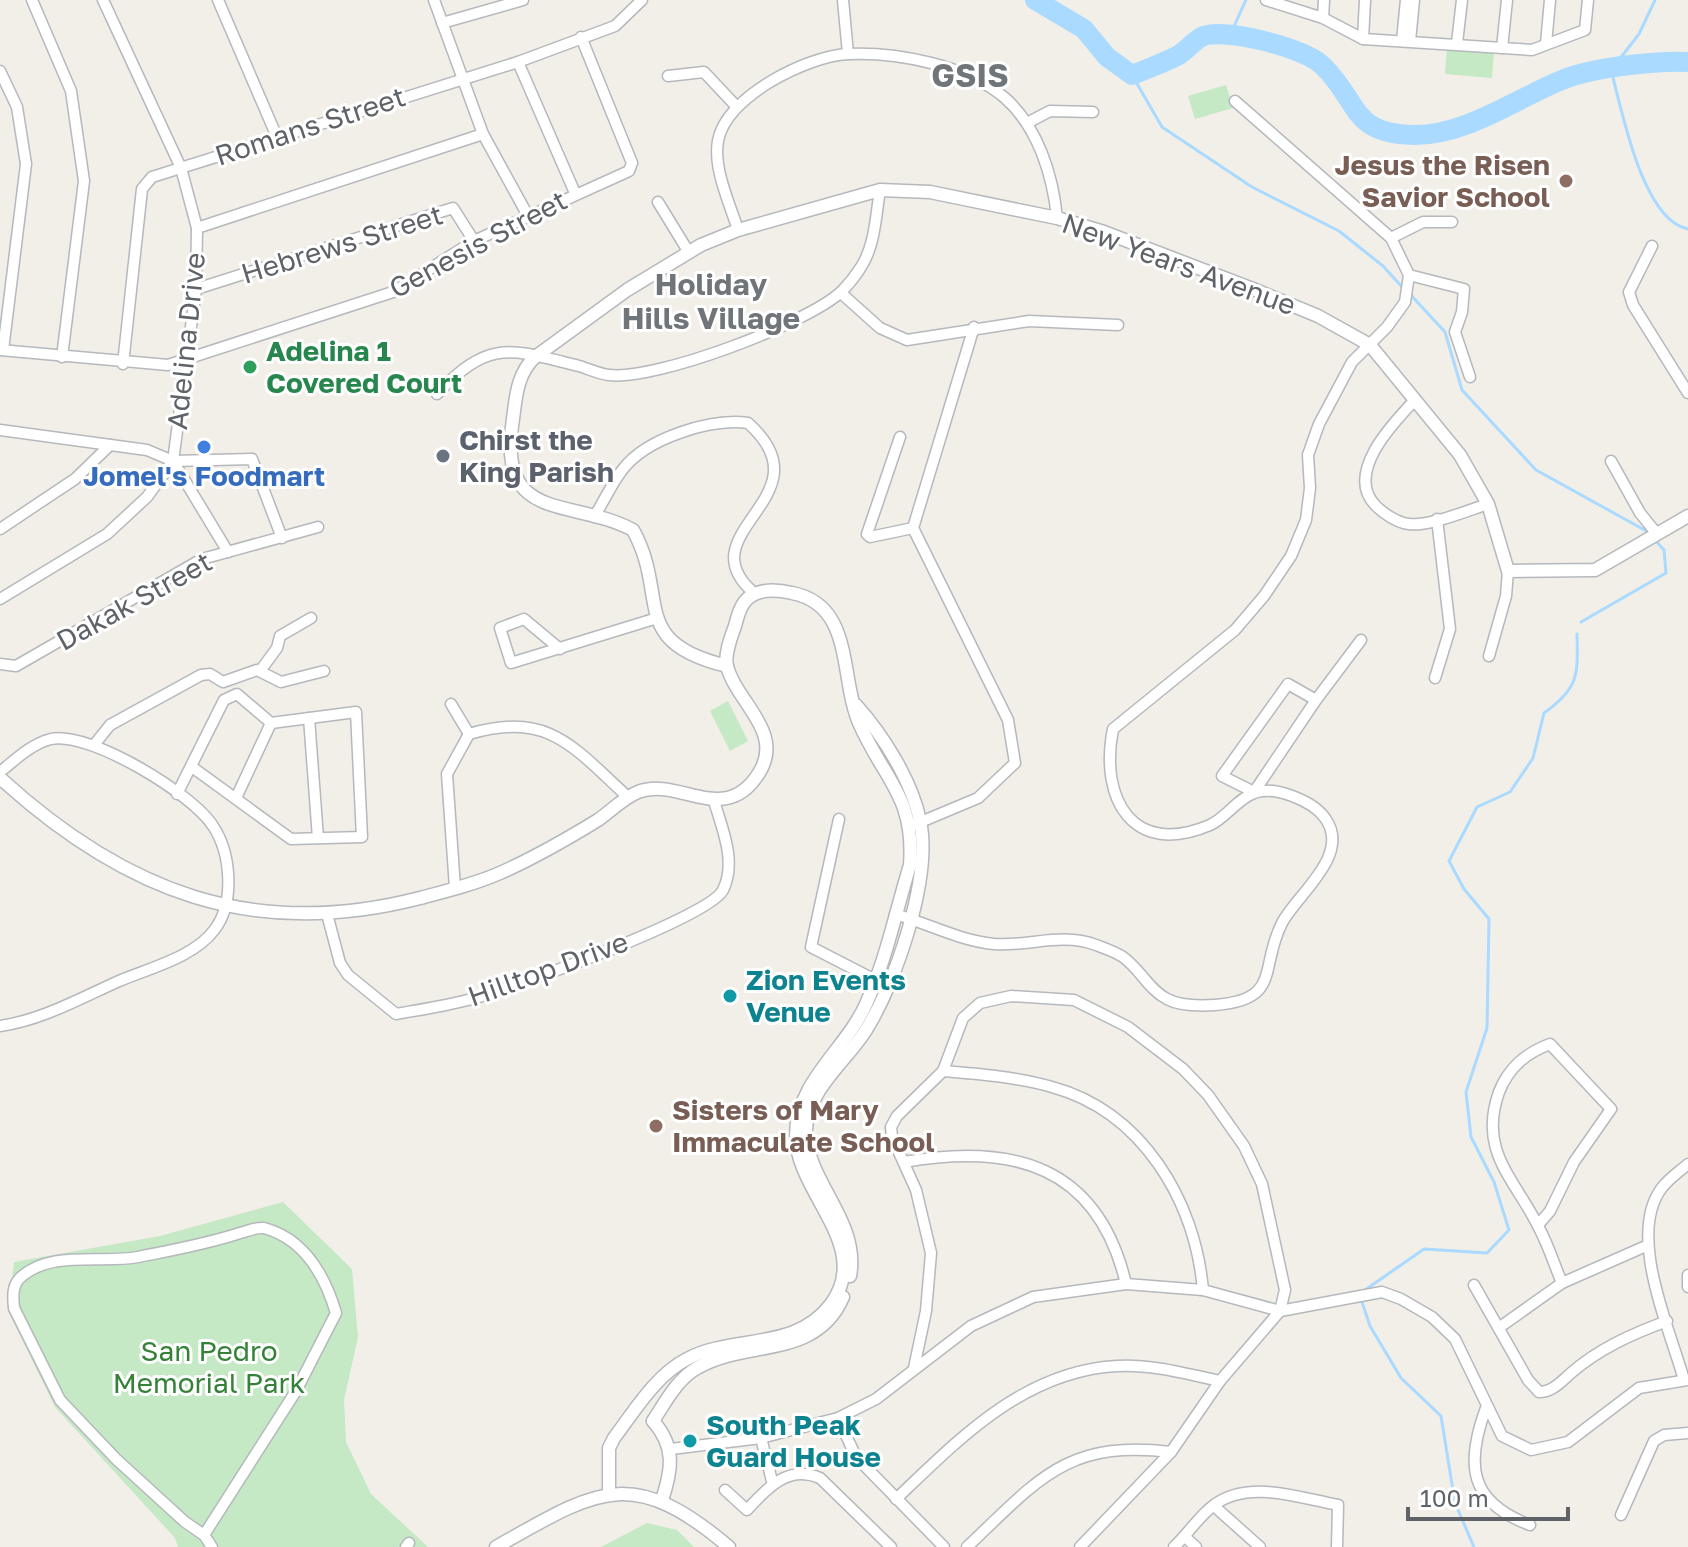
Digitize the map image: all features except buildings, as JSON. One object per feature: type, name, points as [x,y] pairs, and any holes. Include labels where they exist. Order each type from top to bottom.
[{"type":"street","points":[[32,0],[71,91],[84,181],[62,357]]},
{"type":"street","name":"Adelina Drive","points":[[103,0],[181,168],[197,228],[196,289],[189,357],[173,461]]},
{"type":"street","points":[[218,0],[277,137]]},
{"type":"street","points":[[434,0],[483,134],[527,214]]},
{"type":"street","points":[[442,23],[523,0]]},
{"type":"street","name":"Romans Street","points":[[123,364],[142,189],[152,177],[518,62],[615,26],[642,0]]},
{"type":"street","points":[[843,0],[848,54]]},
{"type":"street","points":[[1323,18],[1324,0]]},
{"type":"street","points":[[1363,39],[1365,0]]},
{"type":"street","points":[[1406,0],[1406,41]]},
{"type":"street","points":[[1406,41],[1414,0]]},
{"type":"street","points":[[1457,43],[1462,0]]},
{"type":"street","points":[[1502,48],[1507,0]]},
{"type":"street","points":[[1546,44],[1550,0]]},
{"type":"street","points":[[1270,1],[1323,18],[1363,39],[1532,50],[1585,30],[1588,0]]},
{"type":"street","name":"Genesis Street","points":[[2,350],[123,364],[168,365],[393,292],[474,241],[527,214],[629,171],[632,163],[581,37]]},
{"type":"street","points":[[738,230],[720,173],[718,141],[736,106],[784,75],[848,54],[911,60],[979,82],[1004,98],[1027,123],[1047,170],[1057,218]]},
{"type":"street","points":[[518,62],[575,193]]},
{"type":"street","points":[[0,71],[17,107],[26,164],[2,350]]},
{"type":"street","points":[[668,76],[704,72],[736,106]]},
{"type":"street","points":[[1235,101],[1391,238],[1409,277],[1405,302],[1352,362],[1319,424],[1308,455],[1310,488],[1306,520],[1291,556],[1235,630],[1113,729],[1108,753],[1112,786],[1126,818],[1148,833],[1188,833],[1213,824],[1254,792],[1361,640]]},
{"type":"street","points":[[1027,123],[1050,111],[1093,112]]},
{"type":"street","points":[[197,228],[483,134]]},
{"type":"street","points":[[437,394],[460,369],[491,352],[518,352],[610,375],[652,372],[708,356],[769,332],[841,293],[863,264],[873,233],[880,190]]},
{"type":"street","name":"New Years Avenue","points":[[654,619],[648,570],[633,530],[555,508],[535,498],[518,482],[511,466],[508,445],[518,383],[535,357],[688,251],[738,230],[880,190],[930,192],[1057,218],[1104,232],[1318,316],[1370,345],[1460,455],[1488,504],[1508,571],[1506,596],[1489,656]]},
{"type":"street","points":[[658,202],[688,251]]},
{"type":"street","name":"Hebrews Street","points":[[196,289],[453,208],[474,241]]},
{"type":"street","points":[[1391,238],[1423,222],[1452,222]]},
{"type":"street","points":[[1652,246],[1629,292],[1633,305],[1688,393]]},
{"type":"street","points":[[1409,277],[1464,289],[1462,312],[1455,332],[1470,377]]},
{"type":"street","points":[[841,293],[880,328],[907,340],[974,327],[1029,321],[1118,325]]},
{"type":"street","points":[[916,824],[978,798],[1015,763],[1008,720],[913,528],[974,327]]},
{"type":"street","points":[[1415,400],[1371,456],[1366,477],[1368,498],[1383,514],[1410,525],[1488,504]]},
{"type":"street","points":[[594,517],[624,467],[642,452],[663,441],[720,422],[748,423],[772,448],[776,460],[768,493],[735,550],[739,576],[754,593]]},
{"type":"street","points":[[0,430],[147,450],[173,461],[252,459],[282,538]]},
{"type":"street","points":[[900,437],[867,534],[870,537],[913,528]]},
{"type":"street","points":[[0,529],[75,479],[110,445]]},
{"type":"street","points":[[173,461],[228,552]]},
{"type":"street","points":[[0,599],[107,534],[147,497],[173,461]]},
{"type":"street","points":[[1611,461],[1655,535]]},
{"type":"street","points":[[1508,571],[1595,570],[1688,516]]},
{"type":"street","points":[[1435,678],[1450,629],[1437,519]]},
{"type":"street","name":"Dakak Street","points":[[0,664],[16,666],[202,559],[318,527]]},
{"type":"street","points":[[0,778],[38,813],[82,845],[154,883],[227,908],[327,914],[360,912],[455,888],[499,873],[541,853],[628,797],[656,789],[714,801],[736,795],[757,777],[765,762],[767,746],[756,715],[727,666],[745,600],[754,593],[789,592],[809,597],[823,608],[839,633],[851,700],[860,725],[916,824],[922,864],[910,918],[888,986],[865,1032],[827,1080],[809,1114],[806,1134],[813,1160],[851,1249],[847,1288],[826,1324],[809,1336],[712,1360],[694,1369],[653,1421],[623,1425]]},
{"type":"street","points":[[260,671],[277,648],[280,636],[311,618]]},
{"type":"street","points":[[560,649],[524,619],[500,628],[511,663],[560,649],[654,619],[670,642],[698,659],[727,666]]},
{"type":"street","points":[[94,745],[110,725],[201,675],[210,674],[223,682],[250,671],[260,671],[281,682],[324,671]]},
{"type":"street","points":[[895,914],[946,934],[997,944],[1057,938],[1093,944],[1124,958],[1163,998],[1174,1003],[1239,1003],[1259,994],[1269,972],[1282,923],[1329,860],[1329,827],[1315,808],[1280,793],[1254,792],[1222,776],[1288,684],[1316,700]]},
{"type":"street","points":[[177,794],[224,700],[237,694],[271,723],[356,712],[362,837],[291,839],[192,767]]},
{"type":"street","points":[[451,704],[469,734]]},
{"type":"street","points":[[309,718],[318,838]]},
{"type":"street","points":[[236,798],[271,723]]},
{"type":"street","points":[[455,888],[447,774],[469,734],[501,725],[546,730],[628,797]]},
{"type":"street","points":[[0,772],[24,752],[52,739],[94,745],[177,794],[212,822],[226,848],[227,908],[209,935],[187,951],[32,1019],[0,1026]]},
{"type":"street","name":"Hilltop Drive","points":[[327,914],[340,963],[348,975],[396,1014],[479,997],[634,939],[711,903],[723,891],[729,863],[714,801]]},
{"type":"street","points":[[839,819],[811,947],[888,986]]},
{"type":"street","points":[[609,1493],[609,1448],[623,1425],[666,1373],[707,1351],[768,1341],[805,1328],[833,1301],[840,1285],[842,1251],[798,1153],[798,1116],[811,1086],[855,1027],[876,980],[910,865],[916,824]]},
{"type":"street","points":[[914,1368],[926,1311],[931,1253],[916,1190],[891,1127],[908,1104],[943,1071],[963,1018],[971,1009],[1011,996],[1074,1000],[1103,1012],[1155,1045],[1208,1095],[1244,1146],[1262,1184],[1285,1290],[1280,1311],[1220,1381],[1171,1452],[1080,1547]]},
{"type":"street","points":[[1538,1225],[1611,1109],[1550,1044],[1528,1052],[1504,1080],[1492,1114],[1493,1143],[1511,1184],[1538,1225],[1562,1283]]},
{"type":"street","points":[[943,1071],[984,1074],[1055,1087],[1096,1106],[1136,1135],[1163,1170],[1182,1204],[1200,1260],[1203,1290]]},
{"type":"street","points":[[904,1162],[986,1154],[1040,1168],[1087,1203],[1119,1254],[1126,1284]]},
{"type":"street","points":[[671,1449],[761,1438],[838,1418],[876,1399],[971,1326],[1033,1297],[1126,1284],[1203,1290],[1280,1311],[1382,1292],[1432,1317],[1455,1339],[1502,1436],[1531,1450],[1549,1448],[1568,1442],[1639,1388],[1686,1380],[1646,1246],[1653,1205],[1660,1190],[1688,1164]]},
{"type":"street","points":[[204,1535],[296,1391],[336,1313],[328,1285],[309,1256],[282,1235],[260,1227],[194,1247],[133,1258],[105,1257],[44,1265],[19,1279],[12,1293],[14,1308],[60,1400],[116,1459],[185,1522],[204,1535],[212,1547]]},
{"type":"street","points":[[1500,1327],[1562,1283],[1646,1246]]},
{"type":"street","points":[[1688,1275],[1688,1287]]},
{"type":"street","points":[[1474,1285],[1528,1380],[1539,1392],[1548,1392],[1587,1360],[1626,1336],[1667,1321]]},
{"type":"street","points":[[896,1499],[973,1425],[1013,1398],[1058,1378],[1119,1365],[1157,1368],[1220,1381]]},
{"type":"street","points":[[1486,1408],[1475,1451],[1474,1471],[1479,1488],[1494,1507],[1530,1525]]},
{"type":"street","points":[[838,1418],[856,1457],[944,1547]]},
{"type":"street","points":[[653,1421],[671,1449],[669,1480],[662,1500]]},
{"type":"street","points":[[1621,1515],[1654,1441],[1664,1435],[1688,1433]]},
{"type":"street","points":[[761,1438],[772,1481]]},
{"type":"street","points":[[967,1547],[1044,1474],[1061,1465],[1111,1450],[1171,1452]]},
{"type":"street","points":[[725,1490],[747,1510],[772,1481],[802,1474],[820,1478],[891,1547]]},
{"type":"street","points":[[1174,1547],[1214,1506],[1241,1492],[1271,1493],[1338,1505],[1337,1547]]},
{"type":"street","points":[[496,1547],[575,1504],[609,1493],[662,1500],[690,1516],[729,1547]]},
{"type":"street","points":[[1214,1506],[1260,1547]]},
{"type":"street","points":[[1185,1537],[1196,1547]]},
{"type":"green space","points":[[1447,48],[1494,52],[1492,78],[1445,74]]},
{"type":"green space","points":[[1226,85],[1233,108],[1195,119],[1188,96]]},
{"type":"green space","points":[[728,701],[748,741],[730,751],[710,711]]},
{"type":"green space","name":"San Pedro Memorial Park","points":[[283,1202],[352,1269],[358,1337],[344,1400],[346,1442],[371,1494],[428,1547],[178,1547],[175,1538],[55,1407],[8,1311],[14,1262],[160,1236]]},
{"type":"green space","points":[[647,1523],[677,1530],[694,1547],[601,1547]]},
{"type":"waterway","points":[[1035,0],[1084,29],[1107,57],[1132,75],[1177,56],[1207,35],[1233,35],[1285,47],[1323,66],[1367,122],[1378,129],[1414,135],[1472,123],[1575,75],[1606,68],[1688,62]]},
{"type":"waterway","points":[[1042,0],[1042,6]]},
{"type":"waterway","points":[[1230,35],[1246,0]]},
{"type":"waterway","points":[[1655,0],[1639,34],[1611,70],[1628,136],[1646,185],[1658,206],[1672,221],[1688,229]]},
{"type":"waterway","points":[[1132,75],[1162,127],[1252,187],[1339,231],[1383,266],[1403,288]]},
{"type":"waterway","points":[[1409,293],[1445,332],[1462,390],[1536,470],[1650,533]]},
{"type":"waterway","points":[[1581,622],[1666,573],[1664,550],[1654,539]]},
{"type":"waterway","points":[[1365,1290],[1424,1249],[1487,1253],[1509,1230],[1494,1182],[1471,1137],[1466,1092],[1487,1028],[1489,919],[1464,889],[1449,861],[1477,807],[1510,792],[1533,758],[1544,713],[1564,696],[1574,680],[1577,634]]},
{"type":"waterway","points":[[1361,1299],[1370,1326],[1401,1378],[1441,1416],[1455,1503],[1474,1547]]},
{"type":"place","name":"Jesus the Risen Savior School","points":[[1566,181]]},
{"type":"place","name":"Adelina 1 Covered Court","points":[[250,367]]},
{"type":"place","name":"Jomel's Foodmart","points":[[204,447]]},
{"type":"place","name":"Chirst the King Parish","points":[[443,456]]},
{"type":"place","name":"Zion Events Venue","points":[[730,996]]},
{"type":"place","name":"Sisters of Mary Immaculate School","points":[[656,1126]]},
{"type":"place","name":"South Peak Guard House","points":[[690,1441]]},
{"type":"district","name":"GSIS","points":[[970,76]]},
{"type":"district","name":"Holiday Hills Village","points":[[711,302]]}]
